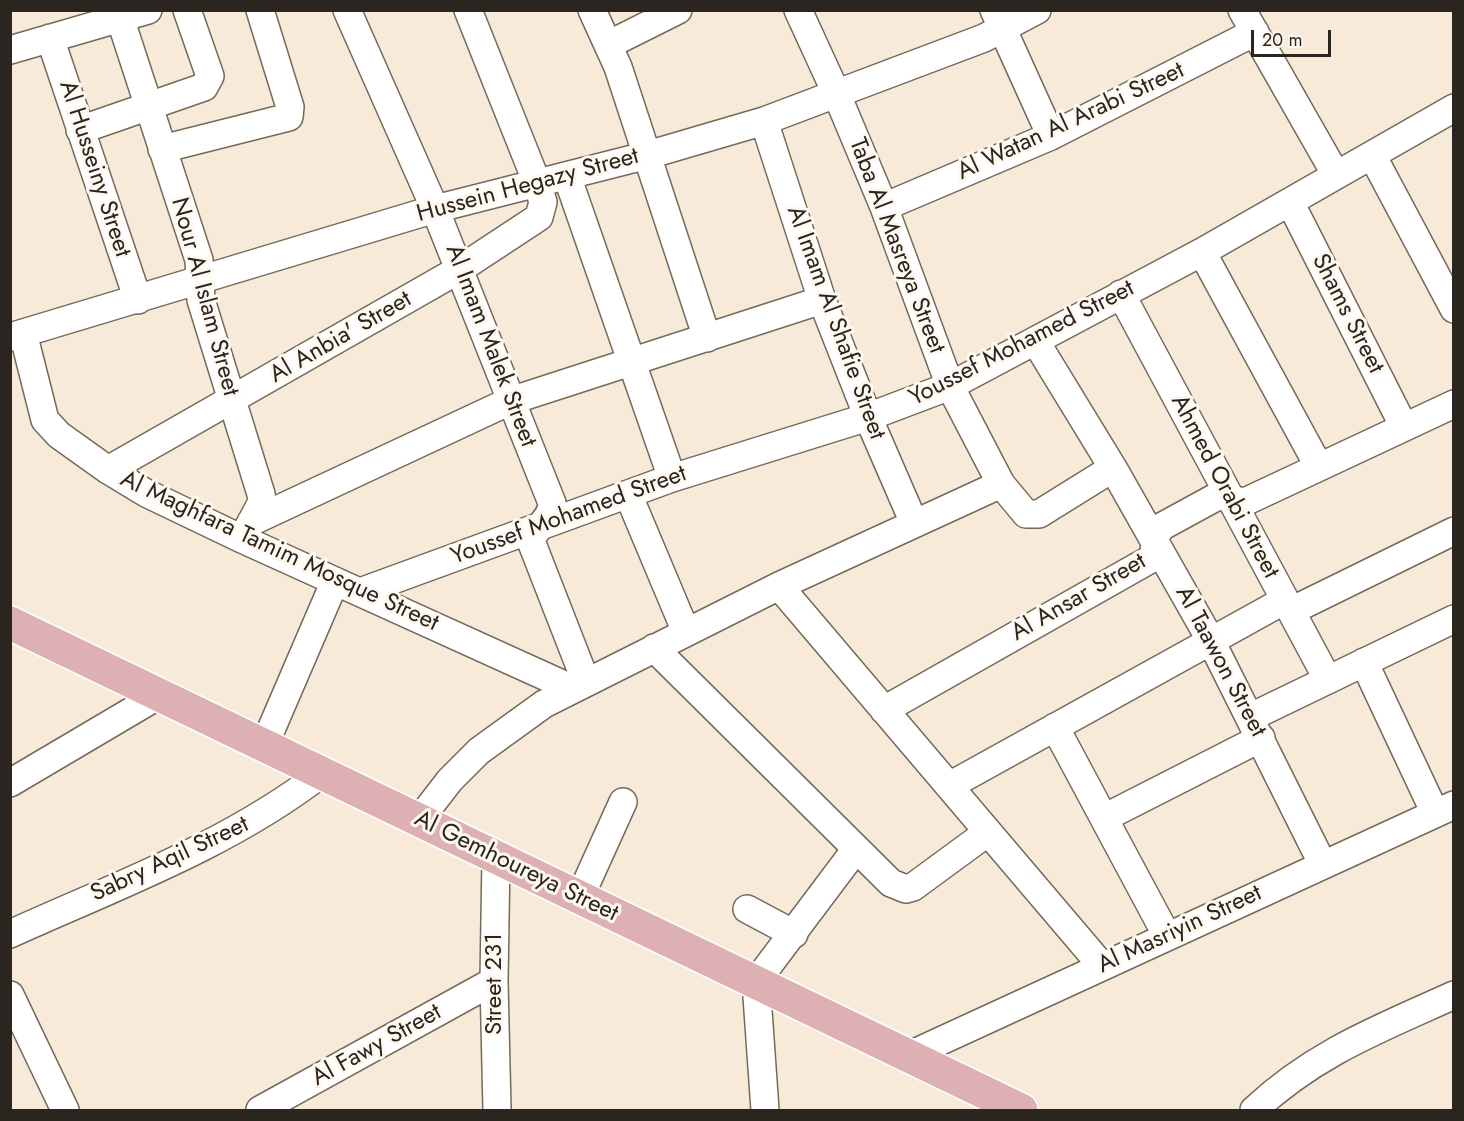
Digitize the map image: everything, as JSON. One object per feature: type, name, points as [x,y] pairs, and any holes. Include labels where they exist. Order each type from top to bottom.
[{"type":"main road","name":"Al Gemhoureya Street","points":[[10,623],[1021,1110]]},
{"type":"street","points":[[10,50],[50,39],[85,19],[120,18],[148,10]]},
{"type":"street","points":[[80,129],[204,87],[209,80],[187,10]]},
{"type":"street","points":[[162,149],[289,117],[290,107],[260,10]]},
{"type":"street","name":"Al Imam Malek Street","points":[[347,10],[460,269],[552,503],[551,513],[531,541],[579,685]]},
{"type":"street","name":"Al Anbia' Street","points":[[108,470],[460,269],[539,217],[543,202],[537,183],[468,10]]},
{"type":"street","points":[[592,10],[608,45],[648,155],[707,338]]},
{"type":"street","points":[[608,45],[678,10]]},
{"type":"street","name":"Taba Al Masreya Street","points":[[798,10],[884,207],[950,386],[1001,484],[1021,510],[1033,515],[1039,514],[1113,468]]},
{"type":"street","name":"Hussein Hegazy Street","points":[[17,335],[435,209],[648,155],[764,121],[837,95],[998,20],[1037,10]]},
{"type":"street","name":"Nour Al Islam Street","points":[[120,18],[199,260],[201,300],[261,494],[262,502],[247,531]]},
{"type":"street","points":[[998,20],[1051,136]]},
{"type":"street","points":[[1248,21],[1336,175]]},
{"type":"street","name":"Al Watan Al Arabi Street","points":[[884,207],[1051,136],[1248,21]]},
{"type":"street","name":"Al Husseiny Street","points":[[50,39],[138,300]]},
{"type":"street","name":"Youssef Mohamed Street","points":[[360,592],[672,478],[868,417],[950,386],[1202,252],[1454,108]]},
{"type":"street","name":"Al Imam Al Shafie Street","points":[[764,121],[822,300],[868,417],[914,523]]},
{"type":"street","points":[[1372,155],[1454,309]]},
{"type":"street","points":[[567,176],[672,478]]},
{"type":"street","name":"Shams Street","points":[[1290,202],[1404,427]]},
{"type":"street","points":[[1202,252],[1319,467]]},
{"type":"street","name":"Ahmed Orabi Street","points":[[1121,294],[1328,680]]},
{"type":"street","points":[[247,531],[510,401],[822,300]]},
{"type":"street","name":"Al Maghfara Tamim Mosque Street","points":[[17,335],[45,420],[59,435],[108,470],[146,493],[247,531],[360,592],[579,685]]},
{"type":"street","name":"Al Taawon Street","points":[[1036,342],[1113,468],[1211,641],[1322,864]]},
{"type":"street","name":"Al Ansar Street","points":[[884,710],[1149,560],[1154,555],[1155,542],[1161,527],[1216,497],[1243,502],[1454,404]]},
{"type":"street","points":[[419,820],[450,780],[479,751],[544,704],[779,586],[1001,484]]},
{"type":"street","points":[[628,494],[686,633]]},
{"type":"street","points":[[949,786],[1211,641],[1454,531]]},
{"type":"street","points":[[264,746],[335,580]]},
{"type":"street","points":[[779,586],[1102,966]]},
{"type":"street","points":[[1104,818],[1256,728],[1328,680],[1454,619]]},
{"type":"street","points":[[654,648],[891,883],[906,889],[913,887],[988,832]]},
{"type":"street","points":[[1364,662],[1444,809]]},
{"type":"street","points":[[10,783],[159,694]]},
{"type":"street","points":[[1055,727],[1167,936]]},
{"type":"street","name":"Sabry Aqil Street","points":[[10,934],[235,831],[281,804],[322,773]]},
{"type":"street","points":[[580,897],[623,802]]},
{"type":"street","name":"Al Masriyin Street","points":[[908,1056],[1444,809]]},
{"type":"street","points":[[765,1110],[756,982],[856,849]]},
{"type":"street","name":"Street 231","points":[[496,857],[494,981],[497,1110]]},
{"type":"street","points":[[747,909],[794,934]]},
{"type":"street","name":"Al Fawy Street","points":[[260,1110],[494,981]]},
{"type":"street","points":[[10,995],[65,1110]]},
{"type":"street","points":[[1254,1110],[1287,1082],[1341,1046],[1454,995]]}]
